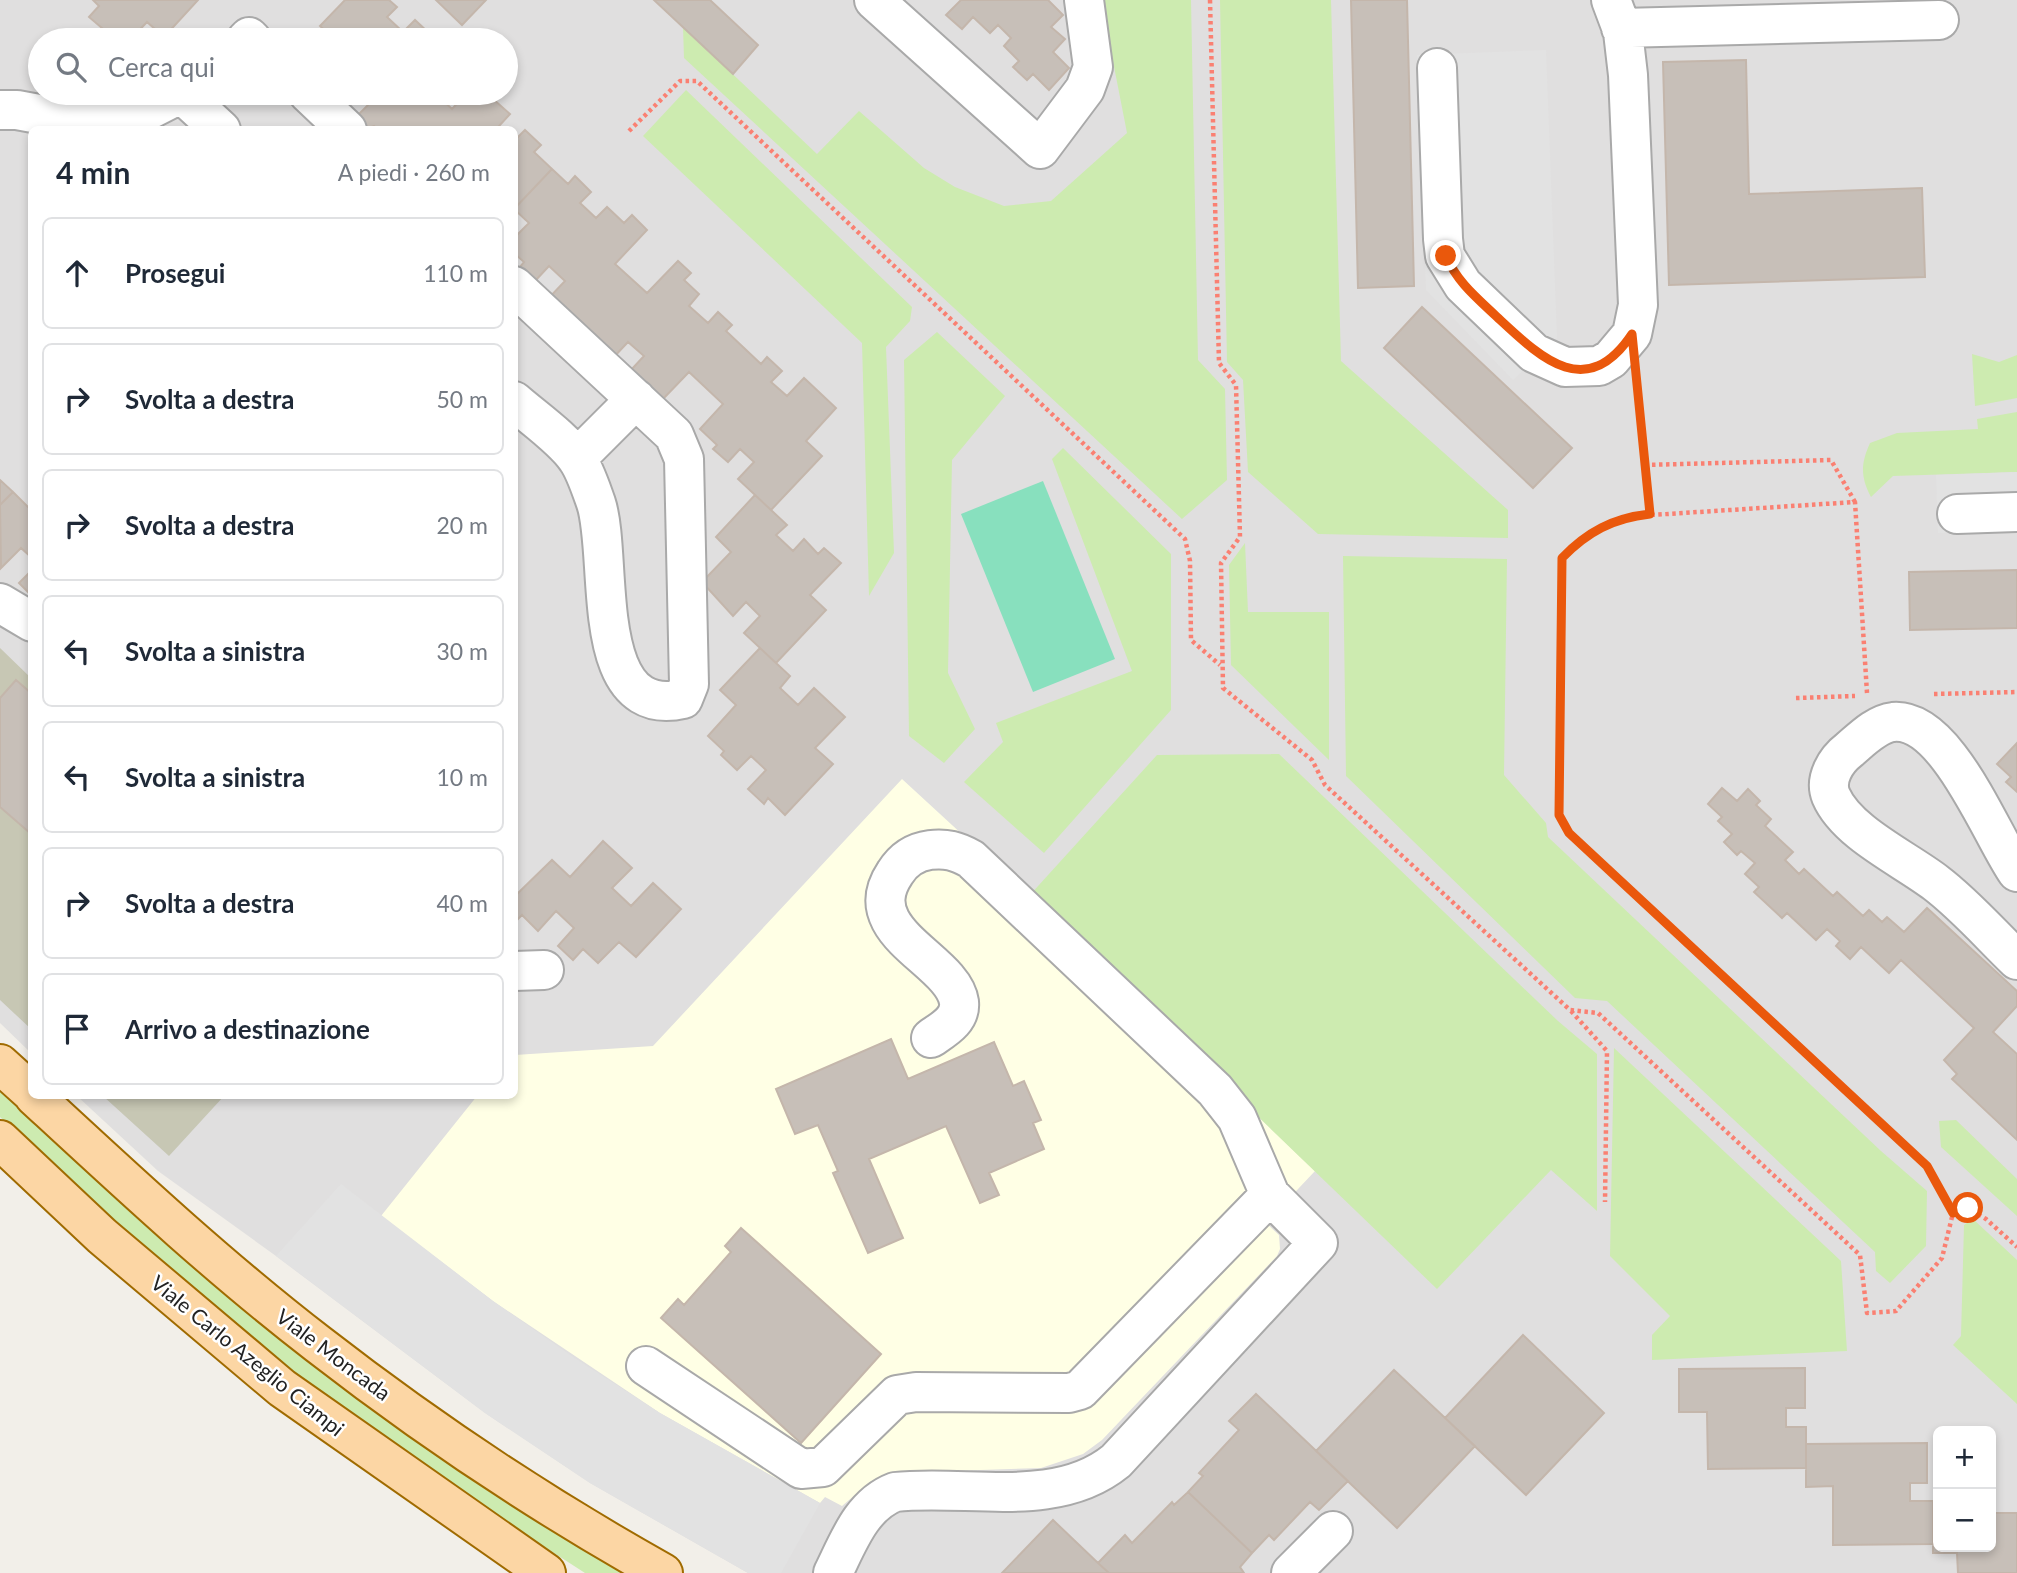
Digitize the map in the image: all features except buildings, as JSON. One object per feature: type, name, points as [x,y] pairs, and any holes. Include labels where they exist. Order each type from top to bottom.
[{"type":"main road","name":"Viale Moncada","points":[[0,1064],[28,1089]]},
{"type":"main road","name":"Viale Moncada","points":[[38,1099],[142,1196],[318,1344],[450,1440],[614,1545],[663,1573]]},
{"type":"main road","name":"Viale Carlo Azeglio Ciampi","points":[[0,1140],[102,1236],[282,1388],[546,1573]]},
{"type":"lane","points":[[874,0],[1040,149],[1085,89],[1093,67],[1084,0]]},
{"type":"lane","points":[[1437,68],[1443,239],[1452,271],[1534,353],[1564,367],[1599,366],[1611,359],[1632,334],[1639,305],[1628,75],[1616,14],[1940,20]]},
{"type":"lane","points":[[0,110],[18,110],[92,126],[135,117],[158,105]]},
{"type":"lane","points":[[194,105],[216,126]]},
{"type":"lane","points":[[321,105],[343,126]]},
{"type":"lane","points":[[518,290],[674,435],[684,460],[689,684],[683,699],[668,702],[649,699],[632,687],[618,665],[611,638],[597,505],[577,458],[518,405]]},
{"type":"lane","points":[[577,458],[636,399]]},
{"type":"lane","points":[[1956,514],[2017,512]]},
{"type":"lane","points":[[0,603],[28,620]]},
{"type":"lane","points":[[2017,872],[1949,758],[1934,740],[1914,725],[1893,722],[1877,728],[1839,757],[1829,778],[1830,794],[1838,808],[1867,836],[1937,884],[2017,960]]},
{"type":"lane","points":[[836,1572],[871,1507],[895,1492],[1049,1489],[1075,1485],[1099,1475],[1116,1461],[1318,1243],[1270,1195],[1237,1118],[1215,1090],[971,859],[959,852],[942,849],[911,856],[900,864],[886,892],[890,917],[897,930],[957,993],[958,1014],[952,1023],[931,1038]]},
{"type":"lane","points":[[646,1366],[801,1469],[823,1467],[897,1395],[916,1392],[1069,1393],[1080,1390],[1270,1195]]},
{"type":"lane","points":[[1291,1573],[1333,1531]]},
{"type":"path","points":[[1210,0],[1219,363],[1236,385],[1240,537],[1221,563],[1223,688],[1312,760],[1325,785],[1570,1010],[1606,1051],[1605,1202]]},
{"type":"path","points":[[629,131],[680,80],[697,80],[1185,539],[1190,561],[1191,640],[1221,666]]},
{"type":"path","points":[[1632,334],[1650,514]]},
{"type":"path","points":[[1645,465],[1830,460],[1855,502],[1867,696]]},
{"type":"path","points":[[1570,1010],[1598,1013],[1860,1255],[1867,1313],[1896,1311],[1942,1258],[1953,1213],[1927,1166],[1569,833],[1559,815],[1562,558],[1583,537],[1611,522],[1650,514],[1855,502]]},
{"type":"path","points":[[1953,1213],[1968,1208],[1986,1219],[2017,1247]]},
{"type":"shaded area","points":[[0,0],[2017,0],[2017,1573],[748,1573],[590,1483],[485,1413],[158,1171],[80,1099],[518,1099],[518,126],[28,126],[28,1050],[0,1023]]},
{"type":"shaded area","points":[[1546,50],[1557,338],[1513,380],[1426,290],[1417,55]]},
{"type":"shaded area","points":[[2017,472],[2017,531],[1938,533],[1936,475]]},
{"type":"shaded area","points":[[0,648],[28,675],[28,1026],[0,1000]]},
{"type":"shaded area","points":[[902,779],[1029,896],[1315,1171],[1266,1223],[1279,1235],[1280,1249],[1277,1256],[1102,1440],[1083,1454],[1041,1468],[890,1473],[870,1482],[842,1506],[825,1497],[820,1503],[660,1413],[493,1301],[381,1216],[475,1099],[518,1099],[518,1055],[653,1046]]},
{"type":"shaded area","points":[[106,1099],[221,1099],[169,1156]]},
{"type":"shaded area","points":[[341,1184],[493,1301],[573,1357],[660,1413],[820,1503],[781,1573],[748,1573],[590,1483],[485,1413],[276,1256]]},
{"type":"green space","points":[[1101,0],[1191,0],[1198,360],[1225,389],[1227,480],[1182,519],[684,58],[683,27],[817,154],[859,111],[924,168],[955,187],[1004,206],[1051,201],[1127,133]]},
{"type":"green space","points":[[1220,0],[1331,0],[1341,361],[1508,510],[1508,538],[1318,534],[1248,472],[1243,380],[1227,362]]},
{"type":"green space","points":[[686,90],[912,307],[910,321],[886,347],[894,553],[869,596],[862,343],[643,136]]},
{"type":"green space","points":[[937,332],[1005,396],[952,460],[948,673],[975,729],[944,763],[909,736],[904,360]]},
{"type":"green space","points":[[1972,354],[1999,362],[2017,355],[2017,398],[1975,406]]},
{"type":"green space","points":[[2017,412],[2017,472],[1893,476],[1871,497],[1863,470],[1870,443],[1897,433],[1978,429],[1977,419]]},
{"type":"green space","points":[[1063,448],[1171,554],[1171,710],[1044,853],[964,782],[1003,742],[996,723],[1132,671],[1052,459]]},
{"type":"green space","points":[[1043,481],[1115,659],[1033,692],[961,514]]},
{"type":"green space","points":[[1245,543],[1248,612],[1329,612],[1329,760],[1231,665],[1229,565]]},
{"type":"green space","points":[[1343,556],[1507,559],[1504,775],[1546,823],[1548,837],[1881,1151],[1927,1191],[1926,1246],[1890,1283],[1876,1271],[1875,1252],[1607,1001],[1575,998],[1346,776]]},
{"type":"green space","points":[[1279,754],[1558,1021],[1597,1054],[1597,1211],[1551,1170],[1437,1289],[1029,896],[1157,755]]},
{"type":"green space","points":[[1614,1048],[1841,1261],[1847,1351],[1652,1360],[1652,1335],[1670,1316],[1610,1256]]},
{"type":"green space","points":[[0,1087],[627,1573],[585,1573],[424,1469],[301,1378],[115,1225],[0,1117]]},
{"type":"green space","points":[[1956,1120],[2017,1179],[2017,1216],[1941,1147],[1939,1121]]},
{"type":"green space","points":[[1973,1219],[2017,1260],[2017,1404],[1953,1345],[1961,1336],[1964,1225]]},
{"type":"route","points":[[1446,256],[1452,271],[1464,285],[1534,353],[1549,362],[1582,369],[1599,366],[1611,359],[1632,334],[1650,514],[1611,522],[1583,537],[1562,558],[1559,815],[1569,833],[1927,1166],[1953,1213],[1968,1208]]}]
